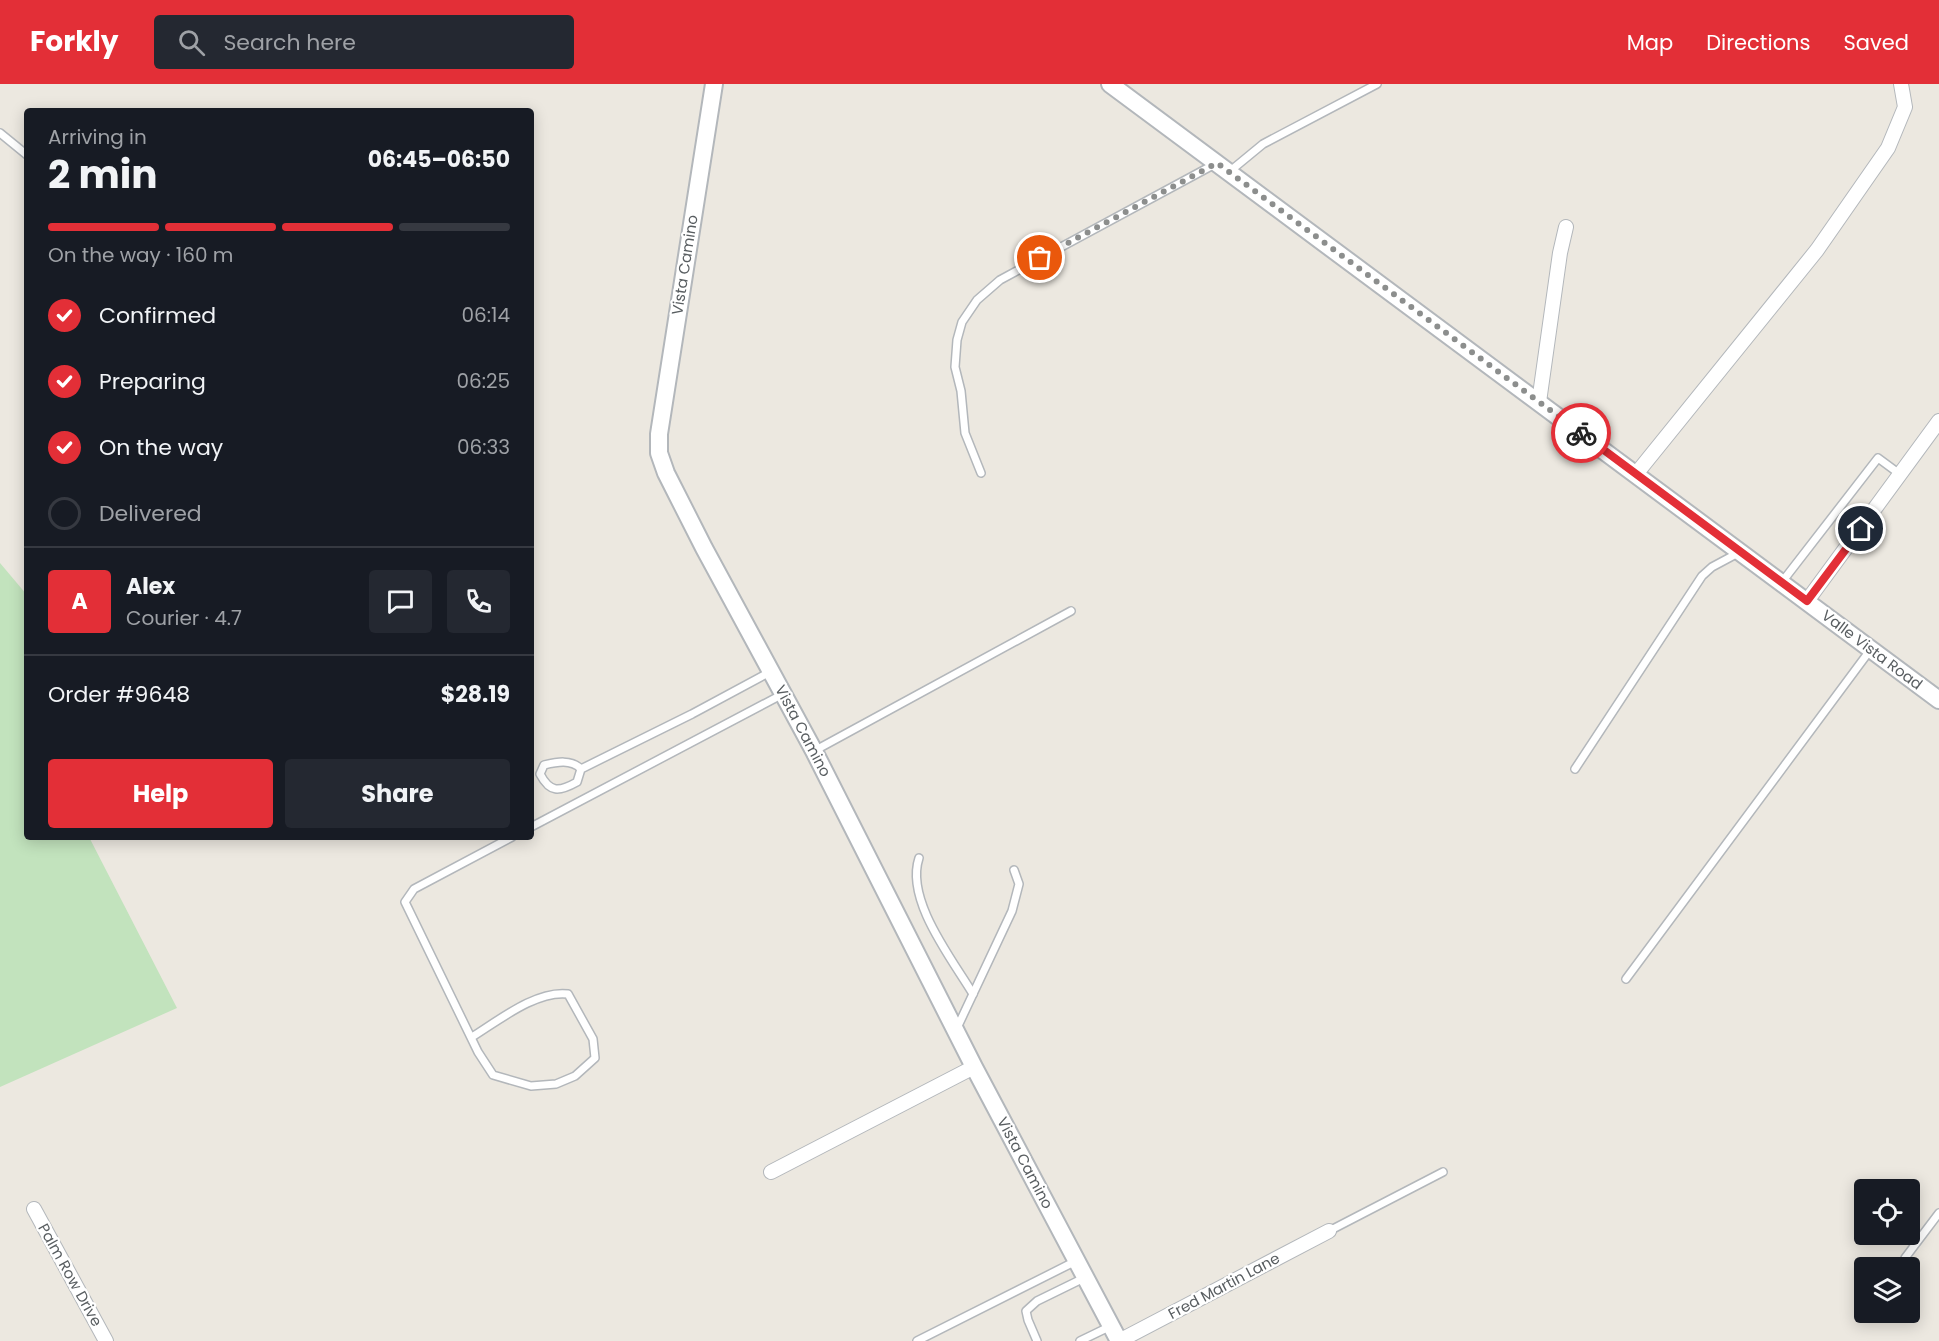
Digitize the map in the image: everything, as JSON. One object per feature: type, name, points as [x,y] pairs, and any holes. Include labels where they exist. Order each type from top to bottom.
[{"type":"street","name":"Vista Camino","points":[[714,84],[659,434],[659,453],[666,473],[814,751],[974,1067],[1116,1336]]},
{"type":"street","name":"Valle Vista Road","points":[[1110,84],[1939,700]]},
{"type":"street","points":[[1636,474],[1817,250],[1888,148],[1905,107],[1901,84]]},
{"type":"street","points":[[1539,402],[1560,253],[1566,227]]},
{"type":"street","points":[[1807,601],[1939,421]]},
{"type":"street","points":[[771,1172],[974,1067]]},
{"type":"street","name":"Palm Row Drive","points":[[34,1209],[106,1341]]},
{"type":"street","name":"Fred Martin Lane","points":[[1116,1336],[1329,1231]]},
{"type":"lane","points":[[981,473],[965,433],[961,391],[955,367],[957,340],[962,322],[977,300],[1000,280],[1223,167],[1377,84]]},
{"type":"lane","points":[[0,133],[24,153]]},
{"type":"lane","points":[[1782,582],[1878,458],[1901,475]]},
{"type":"lane","points":[[1575,769],[1702,576],[1712,567],[1740,552]]},
{"type":"lane","points":[[814,751],[1071,610]]},
{"type":"lane","points":[[1626,979],[1871,649]]},
{"type":"lane","points":[[581,769],[567,762],[554,763],[544,765],[540,774],[546,785],[555,789],[564,789],[577,782],[581,769],[692,714],[771,671]]},
{"type":"lane","points":[[534,825],[783,694]]},
{"type":"lane","points":[[472,1037],[533,1000],[556,992],[568,994],[593,1039],[595,1059],[575,1076],[556,1084],[531,1086],[494,1075],[478,1052],[405,902],[414,889],[506,840]]},
{"type":"lane","points":[[920,858],[917,866],[917,887],[926,914],[973,994]]},
{"type":"lane","points":[[955,1030],[1011,911],[1019,884],[1014,870]]},
{"type":"lane","points":[[1329,1231],[1443,1172]]},
{"type":"lane","points":[[1906,1257],[1939,1213]]},
{"type":"lane","points":[[917,1341],[1076,1261]]},
{"type":"lane","points":[[1037,1341],[1026,1311],[1037,1301],[1085,1277]]},
{"type":"lane","points":[[1080,1341],[1116,1336]]},
{"type":"green space","points":[[0,563],[24,591],[24,840],[91,840],[177,1008],[0,1087]]},
{"type":"way so far","points":[[1040,258],[1217,163],[1581,433]]},
{"type":"route","points":[[1581,433],[1807,601],[1861,529]]}]
